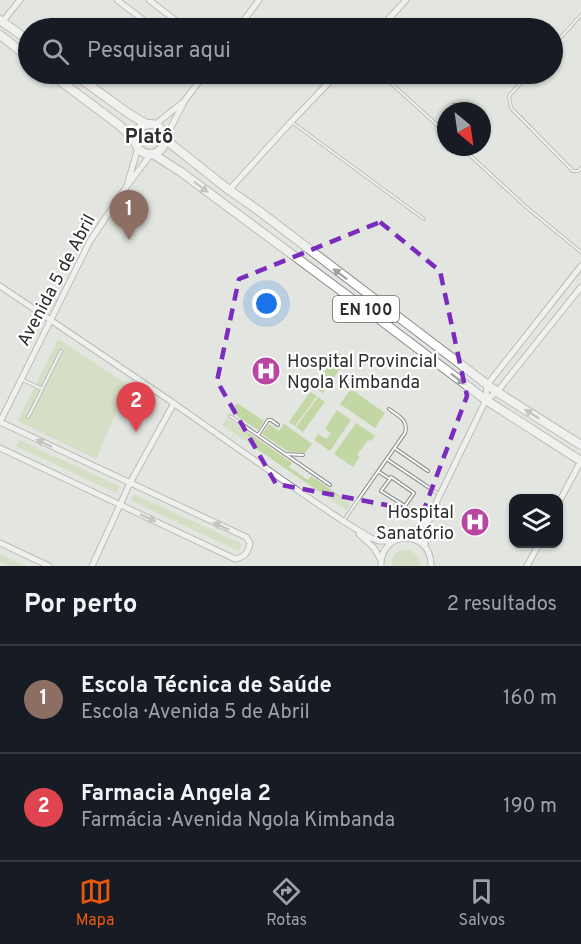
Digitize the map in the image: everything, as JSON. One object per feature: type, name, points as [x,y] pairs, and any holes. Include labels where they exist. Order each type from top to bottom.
[{"type":"main road","points":[[1,21],[18,33]]},
{"type":"main road","points":[[0,35],[18,49]]},
{"type":"main road","name":"EN 100","points":[[64,84],[119,125],[146,153],[152,154],[181,172],[486,400],[581,461]]},
{"type":"main road","points":[[88,84],[146,124]]},
{"type":"main road","points":[[136,144],[136,132],[146,124],[156,124]]},
{"type":"main road","name":"EN 100","points":[[156,124],[164,132],[166,139],[229,190],[487,385],[581,445]]},
{"type":"main road","points":[[152,154],[160,150],[166,139]]},
{"type":"main road","points":[[246,220],[255,208]]},
{"type":"street","points":[[1,21],[20,0]]},
{"type":"street","points":[[117,0],[141,18]]},
{"type":"street","points":[[148,0],[172,18]]},
{"type":"street","points":[[389,18],[406,0]]},
{"type":"street","points":[[245,18],[256,2]]},
{"type":"street","points":[[166,139],[185,100],[197,84]]},
{"type":"street","points":[[229,190],[328,84]]},
{"type":"street","points":[[156,124],[185,100]]},
{"type":"street","name":"Avenida 5 de Abril","points":[[127,186],[136,144]]},
{"type":"street","name":"Avenida 5 de Abril","points":[[0,422],[90,241],[152,154]]},
{"type":"street","points":[[407,538],[424,523],[434,507],[486,400],[487,385],[581,266]]},
{"type":"street","points":[[0,286],[371,538],[394,541],[414,539],[429,553],[431,566]]},
{"type":"street","points":[[486,400],[497,392],[581,287]]},
{"type":"street","points":[[92,566],[130,483],[174,403]]},
{"type":"street","points":[[0,408],[8,406]]},
{"type":"street","points":[[0,422],[246,537],[250,543],[248,552],[243,558],[236,559],[0,448]]},
{"type":"street","points":[[563,495],[581,461]]},
{"type":"street","points":[[425,547],[426,528],[434,507]]},
{"type":"street","points":[[344,521],[374,548],[381,563]]},
{"type":"street","points":[[381,563],[382,554],[394,541]]},
{"type":"street","points":[[0,543],[49,566]]},
{"type":"street","points":[[527,566],[536,548]]},
{"type":"lane","points":[[563,35],[581,15]]},
{"type":"lane","points":[[392,84],[437,125]]},
{"type":"lane","points":[[520,84],[509,96],[511,108],[573,171],[581,168]]},
{"type":"lane","points":[[291,122],[424,219]]},
{"type":"lane","points":[[471,156],[525,206],[581,252]]},
{"type":"lane","points":[[28,417],[61,351]]},
{"type":"lane","points":[[21,379],[42,389]]},
{"type":"lane","points":[[344,521],[405,433],[407,428],[404,420],[389,409]]},
{"type":"lane","points":[[230,416],[330,485]]},
{"type":"lane","points":[[258,435],[268,420],[278,425]]},
{"type":"lane","points":[[395,448],[428,471]]},
{"type":"lane","points":[[285,454],[303,455]]},
{"type":"lane","points":[[387,459],[440,495]]},
{"type":"lane","points":[[378,471],[414,493],[405,506],[381,491],[390,479]]},
{"type":"highlighted area","points":[[380,222],[440,271],[467,396],[423,512],[276,484],[217,381],[239,279]]},
{"type":"green space","points":[[58,339],[128,385],[96,459],[18,421]]},
{"type":"green space","points":[[338,352],[347,359],[323,393],[313,387]]},
{"type":"green space","points":[[351,389],[385,413],[375,428],[340,404]]},
{"type":"green space","points":[[310,392],[317,396],[295,426],[289,422]]},
{"type":"green space","points":[[318,397],[325,402],[303,432],[296,427]]},
{"type":"green space","points":[[237,403],[264,421],[258,430],[231,412]]},
{"type":"green space","points":[[337,410],[351,420],[330,451],[314,440],[318,434],[326,439],[331,433],[325,429]]},
{"type":"green space","points":[[227,418],[292,463],[289,467],[308,480],[311,476],[349,502],[350,505],[346,510],[222,425]]},
{"type":"green space","points":[[356,423],[375,436],[371,441],[368,440],[357,455],[360,457],[353,467],[334,454]]},
{"type":"green space","points":[[269,424],[279,431],[284,424],[312,444],[305,453],[287,451],[262,434]]},
{"type":"green space","points":[[19,440],[119,486],[116,493],[16,446]]},
{"type":"green space","points":[[134,494],[242,544],[239,551],[131,501]]},
{"type":"green space","points":[[402,550],[415,554],[420,566],[392,566],[394,556]]},
{"type":"green space","points":[[0,554],[26,566],[9,566],[0,562]]},
{"type":"place","name":"Escola Técnica de Saúde","points":[[129,240]]},
{"type":"place","name":"Hospital Provincial Ngola Kimbanda","points":[[266,371]]},
{"type":"place","name":"Farmacia Angela 2","points":[[136,432]]},
{"type":"place","name":"Hospital Sanatório","points":[[475,522]]},
{"type":"district","name":"Platô","points":[[149,136]]}]
